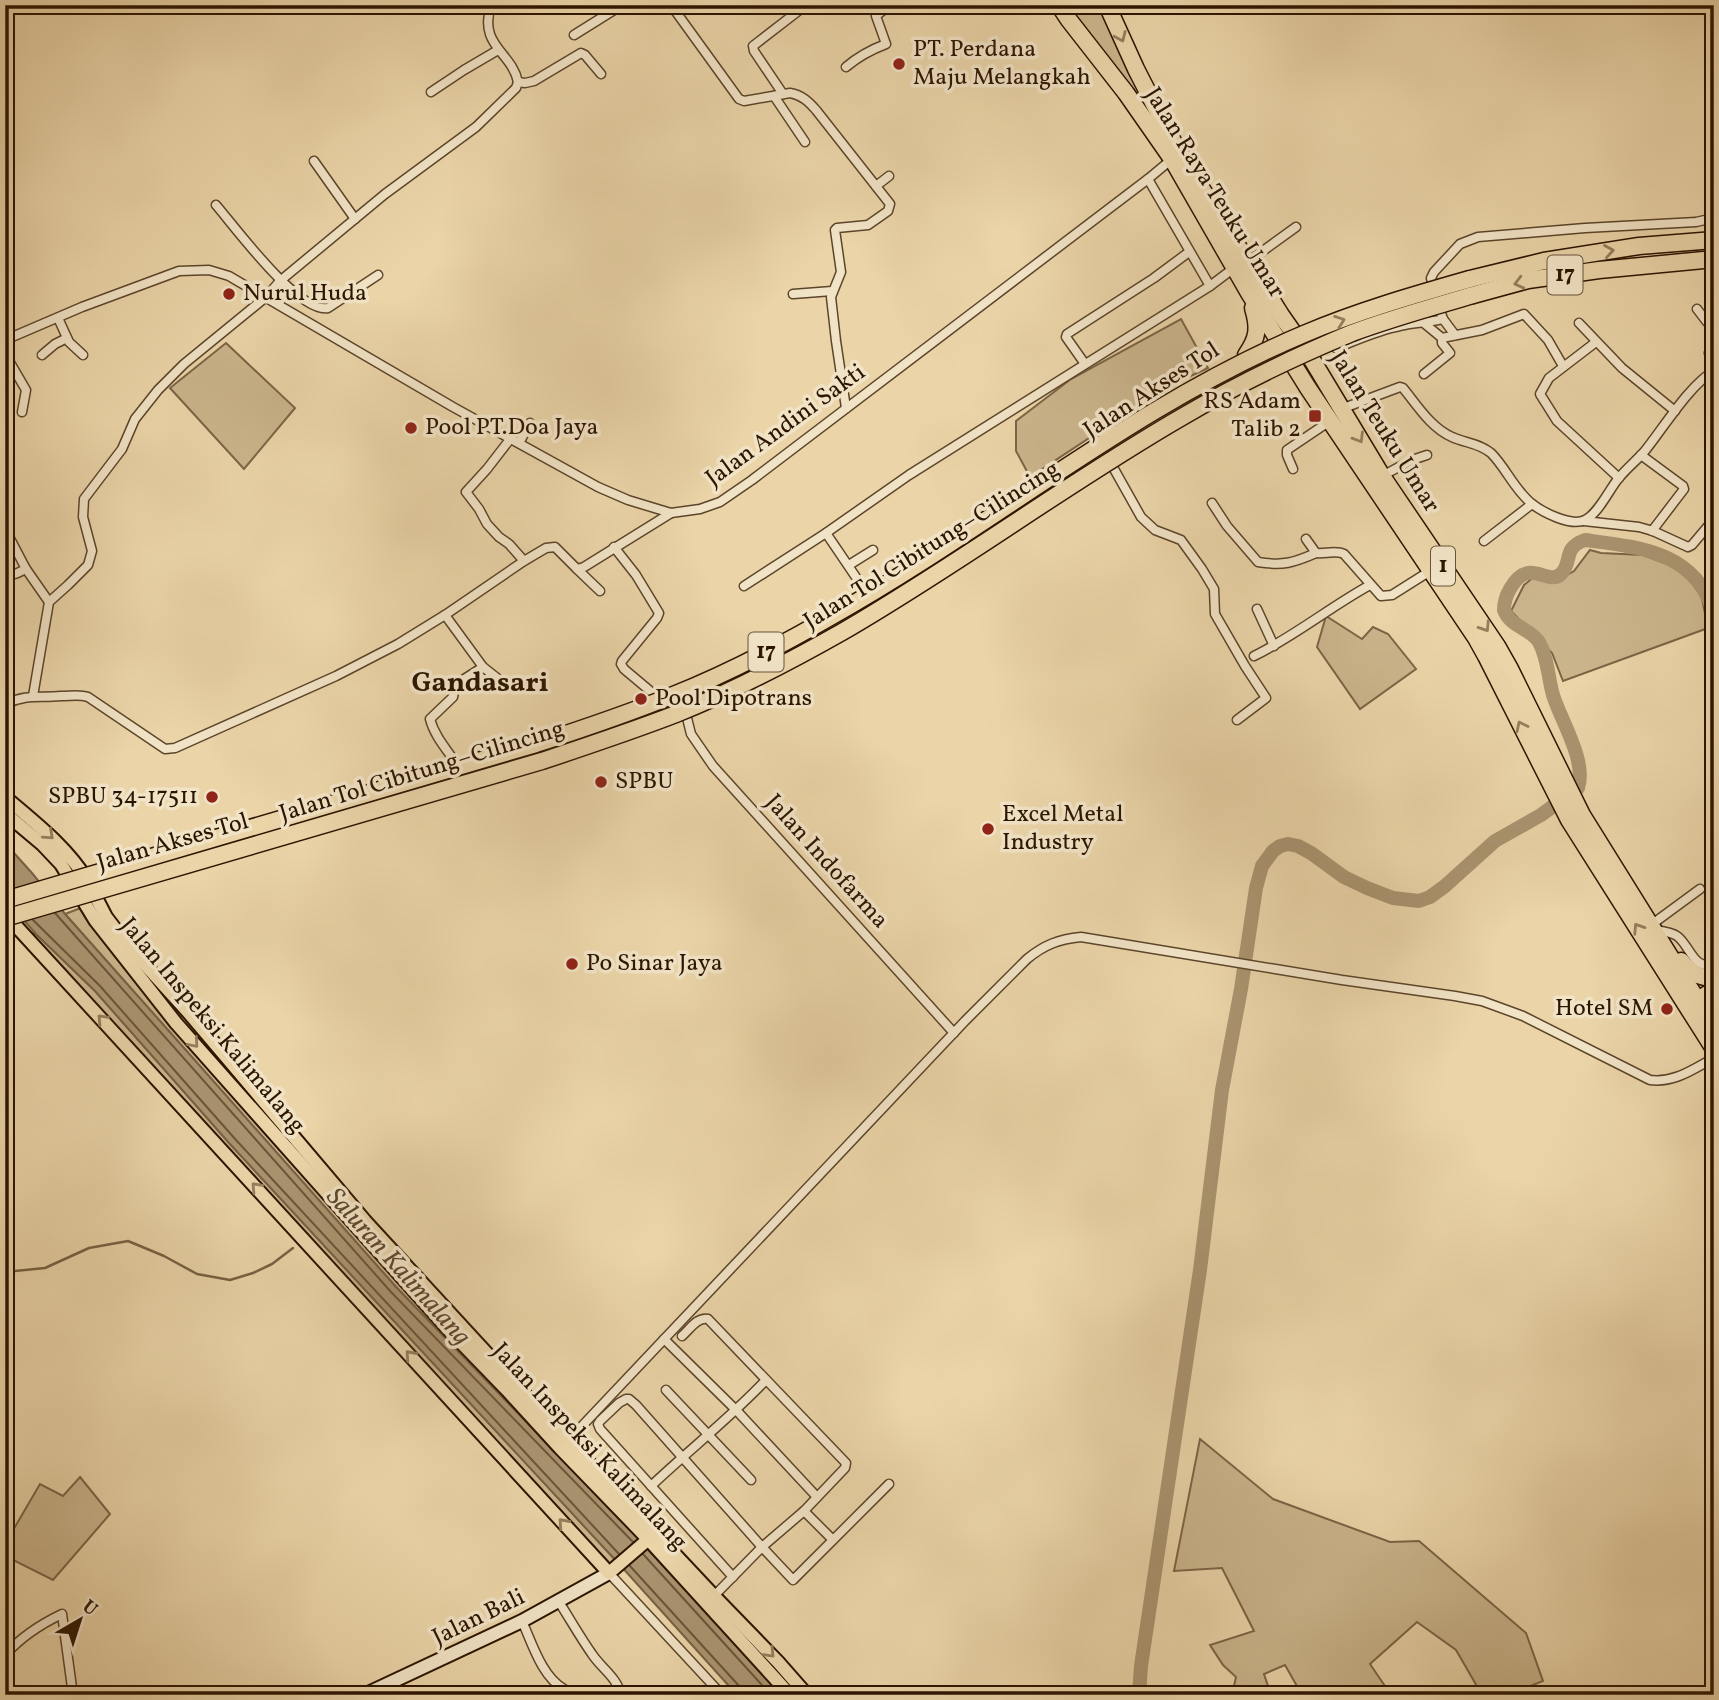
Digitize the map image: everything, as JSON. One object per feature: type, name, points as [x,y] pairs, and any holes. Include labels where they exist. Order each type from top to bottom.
[{"type":"highway","name":"Jalan Raya Teuku Umar","points":[[1059,5],[1126,93],[1242,265],[1295,335]]},
{"type":"highway","name":"Jalan Raya Teuku Umar","points":[[1107,5],[1178,150],[1242,265],[1249,293],[1278,339]]},
{"type":"highway","points":[[1639,246],[1714,234]]},
{"type":"highway","name":"Jalan Tol Cibitung–Cilincing","points":[[7,909],[542,761],[678,713],[737,688],[843,631],[1181,417],[1299,356],[1544,261],[1639,246],[1714,240]]},
{"type":"highway","name":"Jalan Tol Cibitung–Cilincing","points":[[1472,287],[1659,263],[1714,261]]},
{"type":"highway","points":[[1246,355],[1257,334],[1249,293]]},
{"type":"highway","points":[[1294,365],[1295,335]]},
{"type":"highway","name":"Jalan Teuku Umar","points":[[1295,335],[1382,476],[1430,571],[1486,656],[1575,817]]},
{"type":"highway","name":"Jalan Teuku Umar","points":[[1278,339],[1329,421],[1497,646],[1510,670],[1557,783]]},
{"type":"highway","points":[[1255,383],[1276,375],[1287,375],[1308,388]]},
{"type":"highway","name":"1","points":[[1575,817],[1655,931],[1699,1007],[1714,1049]]},
{"type":"highway","name":"1","points":[[1575,817],[1714,1027]]},
{"type":"highway","points":[[1655,931],[1690,971],[1698,976],[1714,979]]},
{"type":"highway","points":[[1699,1007],[1714,990]]},
{"type":"main road","name":"Jalan Akses Tol","points":[[617,727],[730,674],[869,597],[1246,355],[1278,339]]},
{"type":"main road","name":"Jalan Akses Tol","points":[[7,909],[684,708],[840,629],[1181,415],[1294,365]]},
{"type":"main road","name":"Jalan Inspeksi Kalimalang","points":[[5,797],[55,841],[76,864],[106,917],[188,1013],[242,1088]]},
{"type":"main road","name":"Jalan Inspeksi Kalimalang","points":[[5,813],[61,864],[69,890],[176,1023],[242,1088],[452,1326],[564,1444],[649,1539],[778,1662],[807,1695]]},
{"type":"main road","points":[[7,909],[612,1571],[649,1539]]},
{"type":"main road","name":"Jalan Inspeksi Kalimalang","points":[[710,1600],[790,1695]]},
{"type":"street","points":[[33,696],[49,602],[88,565],[92,551],[83,517],[83,499],[122,449],[135,419],[158,390],[184,364],[385,194],[476,127],[516,88],[519,82],[514,70],[498,50],[488,27],[491,5]]},
{"type":"street","points":[[574,35],[622,5]]},
{"type":"street","points":[[671,5],[738,99],[744,101],[796,94],[807,101],[888,200],[890,208],[868,225],[835,230],[841,272],[831,297],[845,403]]},
{"type":"street","points":[[805,142],[753,46],[806,5]]},
{"type":"street","points":[[846,67],[858,57],[886,44],[876,16],[886,8],[884,5]]},
{"type":"street","points":[[431,92],[498,50]]},
{"type":"street","points":[[519,82],[536,79],[581,53],[601,74]]},
{"type":"street","points":[[536,79],[542,88]]},
{"type":"street","name":"Jalan Andini Sakti","points":[[5,340],[179,271],[217,272],[229,276],[453,407],[598,487],[628,500],[671,513],[699,509],[720,502],[752,480],[845,403],[1172,159]]},
{"type":"street","points":[[314,161],[355,219]]},
{"type":"street","points":[[876,186],[889,176]]},
{"type":"street","points":[[1148,179],[1210,286]]},
{"type":"street","points":[[216,205],[280,281],[312,306],[328,308],[378,275]]},
{"type":"street","points":[[1455,335],[1443,319],[1431,278],[1440,264],[1460,244],[1478,237],[1696,222],[1714,218]]},
{"type":"street","points":[[744,586],[909,475],[1210,286],[1296,227]]},
{"type":"street","points":[[1085,364],[1066,337],[1067,334],[1189,252]]},
{"type":"street","points":[[793,294],[832,291]]},
{"type":"street","points":[[1697,309],[1707,322],[1714,315]]},
{"type":"street","points":[[1442,338],[1482,330],[1524,314],[1548,340],[1563,366]]},
{"type":"street","points":[[58,318],[67,338],[83,355]]},
{"type":"street","points":[[1424,324],[1443,319]]},
{"type":"street","points":[[1311,358],[1355,340],[1397,326],[1419,322],[1442,338],[1442,343],[1450,353],[1424,374]]},
{"type":"street","points":[[1578,323],[1622,368],[1675,411]]},
{"type":"street","points":[[42,355],[67,338]]},
{"type":"street","points":[[1596,342],[1549,378],[1540,394],[1557,421],[1619,478]]},
{"type":"street","points":[[1714,346],[1709,353],[1714,361]]},
{"type":"street","points":[[5,354],[26,390],[22,412]]},
{"type":"street","points":[[1584,521],[1642,455],[1693,390],[1714,371]]},
{"type":"street","points":[[1341,409],[1397,387],[1403,388],[1441,430],[1488,451],[1532,504],[1561,520],[1629,525],[1652,531],[1688,547],[1713,522]]},
{"type":"street","points":[[1293,469],[1287,450],[1329,421]]},
{"type":"street","points":[[520,443],[530,423]]},
{"type":"street","points":[[511,438],[466,492],[487,524],[524,561]]},
{"type":"street","points":[[1382,476],[1427,455]]},
{"type":"street","points":[[1642,455],[1684,489],[1652,531]]},
{"type":"street","points":[[1109,460],[1142,517],[1155,530],[1181,540],[1214,589],[1215,614],[1266,698],[1237,720]]},
{"type":"street","points":[[1212,503],[1227,526],[1258,562],[1295,563],[1316,553],[1341,552],[1381,596],[1387,596],[1405,587],[1430,571]]},
{"type":"street","points":[[1484,541],[1532,504]]},
{"type":"street","points":[[577,569],[671,513]]},
{"type":"street","points":[[5,529],[26,569],[49,602]]},
{"type":"street","points":[[826,533],[869,597]]},
{"type":"street","points":[[1306,539],[1316,553]]},
{"type":"street","points":[[5,704],[33,696],[80,694],[165,748],[175,748],[336,676],[398,644],[546,548],[555,547],[600,591]]},
{"type":"street","points":[[614,547],[636,575],[659,613],[621,664],[664,703]]},
{"type":"street","points":[[849,565],[873,550]]},
{"type":"street","points":[[5,570],[12,575],[26,569]]},
{"type":"street","points":[[1254,656],[1370,585]]},
{"type":"street","points":[[1257,609],[1274,646]]},
{"type":"street","points":[[445,615],[483,667],[507,686]]},
{"type":"street","points":[[463,774],[449,755],[430,719],[453,697],[457,683],[483,667]]},
{"type":"street","name":"Jalan Indofarma","points":[[684,708],[691,734],[713,766],[954,1033]]},
{"type":"street","points":[[1655,931],[1700,889]]},
{"type":"street","points":[[1655,931],[1670,932],[1678,936],[1695,960],[1707,967],[1714,964]]},
{"type":"street","points":[[564,1444],[954,1033],[1027,959],[1058,940],[1081,937],[1482,1001],[1523,1016],[1650,1080],[1671,1080],[1714,1058]]},
{"type":"street","points":[[682,1336],[697,1321],[708,1319],[846,1463],[845,1468],[804,1511],[762,1547],[710,1600]]},
{"type":"street","points":[[664,1339],[737,1410],[817,1497]]},
{"type":"street","points":[[651,1486],[737,1410],[766,1380]]},
{"type":"street","points":[[666,1390],[751,1480]]},
{"type":"street","points":[[733,1577],[599,1426],[600,1421],[626,1399],[632,1401],[683,1456],[793,1580],[890,1484]]},
{"type":"street","points":[[804,1511],[832,1539]]},
{"type":"street","points":[[612,1571],[722,1695]]},
{"type":"street","name":"Jalan Bali","points":[[365,1695],[522,1621],[612,1571]]},
{"type":"street","points":[[559,1602],[592,1655],[604,1666],[618,1686],[621,1695]]},
{"type":"street","points":[[5,1655],[30,1632],[62,1614],[74,1695]]},
{"type":"street","points":[[522,1621],[545,1672],[555,1684],[564,1689]]},
{"type":"shaded area","points":[[1059,5],[1107,5],[1136,69],[1324,379],[1308,388],[1172,159]]},
{"type":"shaded area","points":[[1181,319],[1208,368],[1165,388],[1030,477],[1016,451],[1016,421],[1071,379]]},
{"type":"shaded area","points":[[226,343],[295,408],[244,469],[170,388]]},
{"type":"shaded area","points":[[1590,550],[1643,555],[1678,568],[1700,589],[1708,628],[1563,681],[1552,653],[1511,611],[1524,585],[1535,576],[1560,579],[1574,571]]},
{"type":"shaded area","points":[[1326,616],[1362,639],[1373,627],[1388,634],[1416,669],[1360,709],[1317,647]]},
{"type":"shaded area","points":[[86,906],[238,1092],[248,1083],[365,1221],[807,1695],[781,1695],[643,1543],[396,1287],[65,914]]},
{"type":"shaded area","points":[[20,931],[36,934],[95,991],[230,1144],[620,1565],[609,1573]]},
{"type":"shaded area","points":[[1200,1439],[1273,1499],[1390,1542],[1419,1541],[1526,1633],[1543,1681],[1508,1695],[1482,1695],[1456,1650],[1417,1622],[1370,1664],[1391,1695],[1302,1695],[1285,1665],[1264,1674],[1271,1695],[1232,1695],[1236,1677],[1223,1665],[1210,1645],[1254,1631],[1222,1568],[1174,1571]]},
{"type":"shaded area","points":[[80,1477],[110,1514],[53,1580],[5,1556],[5,1544],[40,1484],[63,1496]]},
{"type":"water","points":[[5,843],[396,1287],[643,1543],[781,1695],[737,1695],[230,1144],[95,991],[36,934],[5,899]]},
{"type":"waterway","points":[[1139,1695],[1141,1666],[1200,1270],[1222,1090],[1262,866],[1280,846],[1298,846],[1344,877],[1367,888],[1393,898],[1419,901],[1445,886],[1495,841],[1541,815],[1578,788],[1580,777],[1576,754],[1553,695],[1542,648],[1535,637],[1511,620],[1504,610],[1507,594],[1517,579],[1531,573],[1556,577],[1565,569],[1570,551],[1578,543],[1585,540],[1626,546],[1664,556],[1695,578],[1706,594],[1714,615]]},
{"type":"waterway","points":[[5,1272],[45,1268],[89,1248],[128,1241],[197,1274],[230,1280],[272,1264],[293,1248]]},
{"type":"place","name":"PT. Perdana Maju Melangkah","points":[[899,64]]},
{"type":"place","name":"Nurul Huda","points":[[229,294]]},
{"type":"place","name":"RS Adam Talib 2","points":[[1315,416]]},
{"type":"place","name":"Pool PT.Doa Jaya","points":[[411,428]]},
{"type":"place","name":"Pool Dipotrans","points":[[641,699]]},
{"type":"place","name":"SPBU","points":[[601,782]]},
{"type":"place","name":"SPBU 34-17511","points":[[212,797]]},
{"type":"place","name":"Excel Metal Industry","points":[[988,829]]},
{"type":"place","name":"Po Sinar Jaya","points":[[572,964]]},
{"type":"place","name":"Hotel SM","points":[[1667,1009]]},
{"type":"district","name":"Gandasari","points":[[480,683]]},
{"type":"water label","name":"Saluran Kalimalang","points":[[398,1267]]}]
